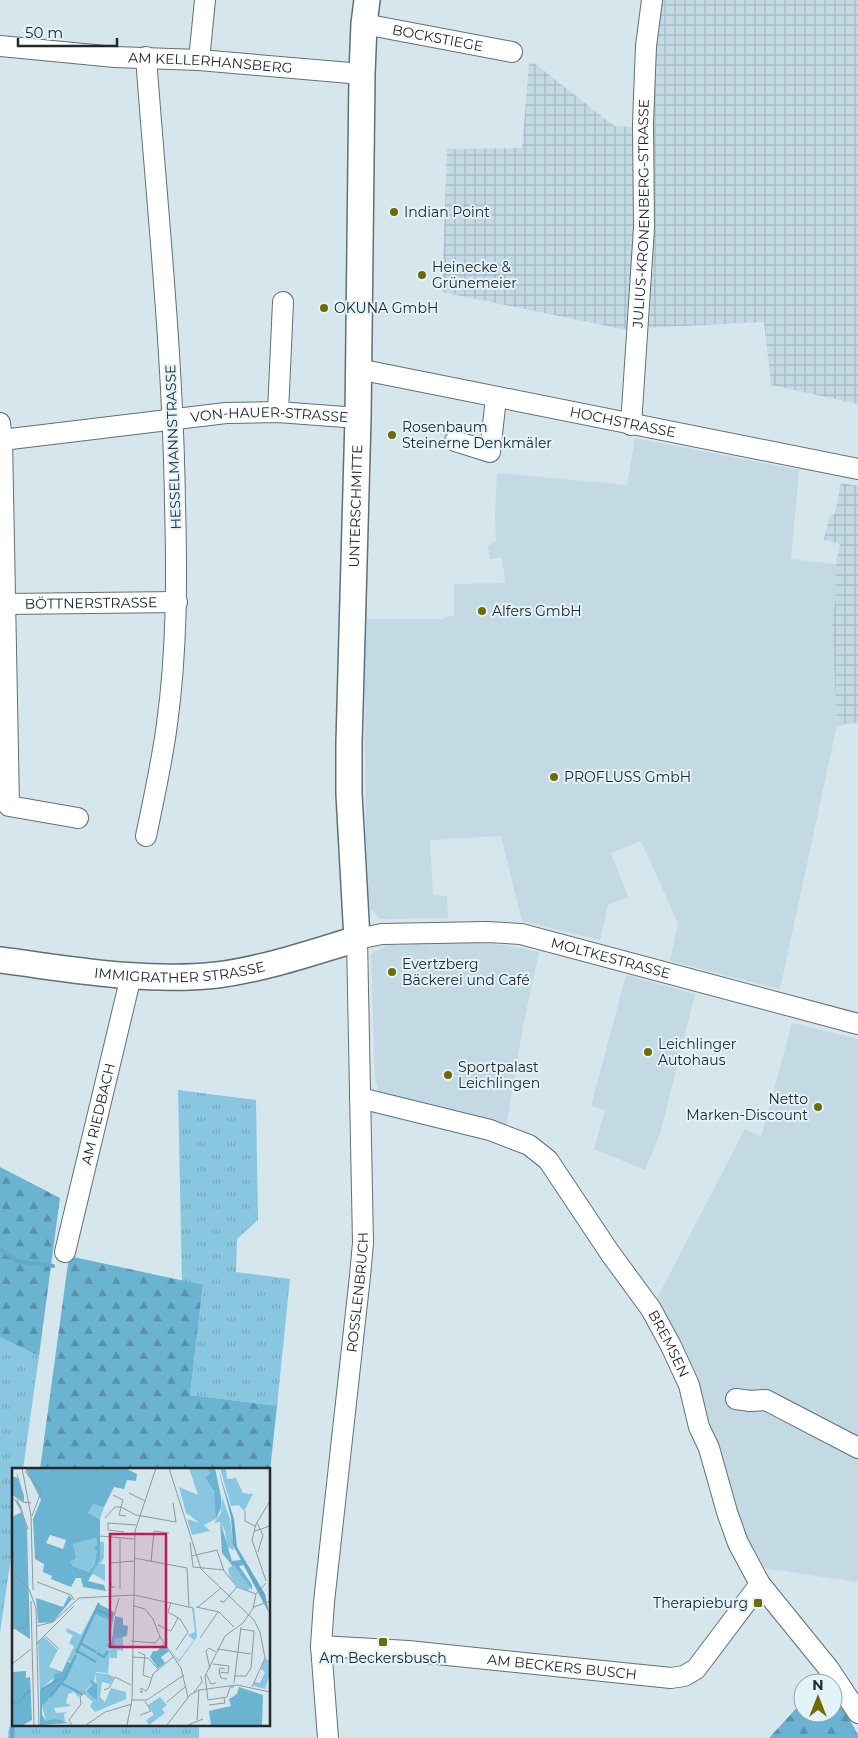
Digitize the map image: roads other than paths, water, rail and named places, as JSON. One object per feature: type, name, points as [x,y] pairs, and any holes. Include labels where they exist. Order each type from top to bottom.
[{"type":"main road","points":[[362,74],[365,12]]},
{"type":"main road","name":"UNTERSCHMITTE","points":[[357,939],[349,794],[349,743],[358,418],[362,74]]},
{"type":"main road","name":"IMMIGRATHER STRASSE","points":[[0,960],[131,976],[217,975],[269,965],[357,939]]},
{"type":"street","points":[[199,60],[205,0]]},
{"type":"street","name":"JULIUS-KRONENBERG-STRASSE","points":[[631,425],[644,228],[643,123],[646,46],[652,0]]},
{"type":"street","name":"BOCKSTIEGE","points":[[365,12],[512,52]]},
{"type":"street","name":"AM KELLERHANSBERG","points":[[0,46],[116,57],[199,60],[362,74]]},
{"type":"street","name":"HESSELMANNSTRASSE","points":[[146,57],[174,420],[176,602],[175,644],[168,722],[146,836]]},
{"type":"street","points":[[278,412],[283,302]]},
{"type":"street","name":"HOCHSTRASSE","points":[[358,369],[858,469]]},
{"type":"street","points":[[455,440],[490,452],[496,398]]},
{"type":"street","name":"VON-HAUER-STRASSE","points":[[1,432],[174,420],[226,413],[278,412],[358,418]]},
{"type":"street","points":[[1,432],[9,806],[78,818]]},
{"type":"street","name":"BÖTTNERSTRASSE","points":[[5,604],[176,602]]},
{"type":"street","name":"MOLTKESTRASSE","points":[[357,939],[382,934],[487,932],[521,934],[858,1024]]},
{"type":"street","name":"ROSSLENBRUCH","points":[[328,1738],[321,1646],[324,1602],[360,1276],[363,1221],[357,939]]},
{"type":"street","name":"AM RIEDBACH","points":[[65,1252],[131,976]]},
{"type":"street","name":"BREMSEN","points":[[360,1098],[499,1133],[528,1145],[548,1160],[610,1253],[651,1309],[690,1385],[699,1427],[709,1448],[727,1512],[738,1543],[760,1584],[829,1669],[858,1713]]},
{"type":"street","points":[[736,1399],[750,1401],[766,1400],[858,1448]]},
{"type":"street","name":"AM BECKERS BUSCH","points":[[321,1646],[408,1651],[671,1678],[684,1676],[696,1669],[760,1584]]},
{"type":"waterway","points":[[0,1249],[17,1261],[53,1266]]},
{"type":"waterway","points":[[12,1738],[13,1726]]},
{"type":"place","name":"Indian Point","points":[[394,212]]},
{"type":"place","name":"Heinecke & Grünemeier","points":[[422,275]]},
{"type":"place","name":"OKUNA GmbH","points":[[324,308]]},
{"type":"place","name":"Rosenbaum Steinerne Denkmäler","points":[[392,435]]},
{"type":"place","name":"Alfers GmbH","points":[[482,611]]},
{"type":"place","name":"PROFLUSS GmbH","points":[[554,777]]},
{"type":"place","name":"Evertzberg Bäckerei und Café","points":[[392,972]]},
{"type":"place","name":"Leichlinger Autohaus","points":[[648,1052]]},
{"type":"place","name":"Sportpalast Leichlingen","points":[[448,1075]]},
{"type":"place","name":"Netto Marken-Discount","points":[[818,1107]]},
{"type":"place","name":"Therapieburg","points":[[758,1603]]},
{"type":"place","name":"Am Beckersbusch","points":[[383,1642]]}]
